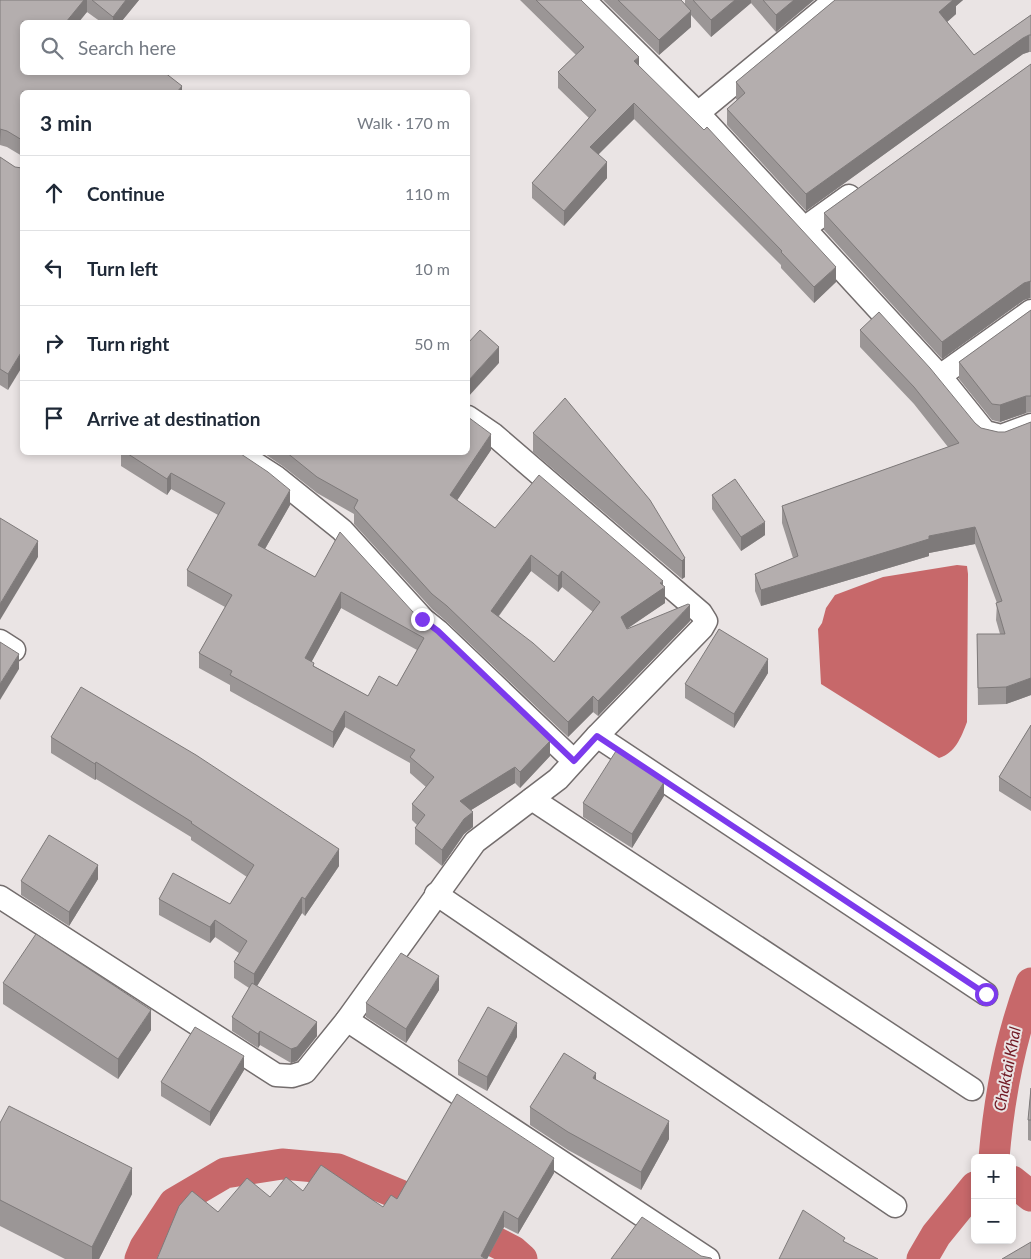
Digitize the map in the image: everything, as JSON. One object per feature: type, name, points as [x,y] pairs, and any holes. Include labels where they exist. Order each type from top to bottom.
[{"type":"street","points":[[584,0],[698,113],[940,376],[985,432],[1001,436],[1031,425]]},
{"type":"street","points":[[698,113],[835,0]]},
{"type":"street","points":[[803,229],[866,184]]},
{"type":"street","points":[[940,376],[1031,312]]},
{"type":"street","points":[[0,897],[276,1076],[292,1076],[305,1072],[348,1020],[436,894],[475,842],[558,779],[702,628],[706,621],[701,613],[500,440],[470,418]]},
{"type":"street","points":[[242,455],[276,477],[342,530],[422,619],[445,638],[574,761]]},
{"type":"street","points":[[597,736],[986,994]]},
{"type":"street","points":[[532,799],[972,1089]]},
{"type":"street","points":[[436,894],[895,1206]]},
{"type":"street","points":[[348,1020],[646,1216],[708,1259]]},
{"type":"shaded area","points":[[957,565],[967,566],[968,574],[967,722],[960,739],[953,749],[945,756],[939,758],[821,684],[818,629],[822,623],[826,608],[835,595],[883,577]]},
{"type":"building","points":[[0,0],[84,0],[68,20],[20,20],[20,75],[168,75],[182,86],[179,90],[20,90],[20,139],[0,129]]},
{"type":"building","points":[[92,0],[126,0],[113,17]]},
{"type":"building","points":[[536,0],[581,0],[639,57],[634,61],[704,130],[707,127],[836,267],[814,287],[782,251],[634,103],[590,147],[607,162],[564,211],[532,183],[596,110],[558,72],[584,47]]},
{"type":"building","points":[[618,0],[681,0],[691,11],[659,40]]},
{"type":"building","points":[[693,0],[735,0],[711,20]]},
{"type":"building","points":[[763,0],[794,0],[776,15]]},
{"type":"building","points":[[835,0],[953,0],[939,12],[974,55],[1031,15],[1031,35],[1023,38],[806,194],[727,109],[745,93],[736,82]]},
{"type":"building","points":[[1031,64],[1031,281],[1024,283],[942,342],[824,213]]},
{"type":"building","points":[[0,157],[15,167],[20,168],[20,354],[8,374],[0,369]]},
{"type":"building","points":[[1031,310],[1031,396],[1000,405],[992,404],[959,362]]},
{"type":"building","points":[[879,312],[981,428],[1005,432],[1031,422],[1031,678],[1006,687],[978,688],[977,634],[1005,634],[996,603],[1002,601],[975,527],[929,536],[929,539],[761,590],[755,574],[798,556],[782,506],[959,443],[914,387],[860,330]]},
{"type":"building","points":[[480,330],[499,347],[470,379],[470,341]]},
{"type":"building","points":[[565,398],[650,500],[685,558],[682,561],[533,433]]},
{"type":"building","points":[[470,418],[491,434],[450,495],[495,528],[539,475],[663,581],[660,583],[665,587],[621,617],[627,629],[688,604],[690,605],[598,701],[593,696],[568,722],[447,606],[432,594],[354,508],[358,500],[317,477],[290,455],[470,455]],"holes":[[[531,555],[558,576],[562,571],[600,602],[554,662],[533,643],[491,611]]]},
{"type":"building","points":[[130,455],[242,455],[268,472],[290,490],[258,545],[315,577],[340,532],[413,612],[429,625],[550,741],[520,772],[515,767],[460,801],[473,812],[464,819],[442,850],[415,828],[425,815],[412,804],[434,777],[410,757],[415,750],[345,711],[333,732],[230,675],[232,671],[199,653],[232,595],[187,570],[225,503],[171,473],[167,479]],"holes":[[[341,592],[424,638],[397,686],[379,676],[368,696],[313,666],[314,663],[305,658]]]},
{"type":"building","points":[[735,479],[765,522],[741,537],[712,495]]},
{"type":"building","points":[[0,518],[38,541],[0,604]]},
{"type":"building","points":[[719,629],[768,659],[734,714],[685,684]]},
{"type":"building","points":[[0,642],[19,654],[0,684]]},
{"type":"building","points":[[81,687],[196,755],[339,849],[305,899],[302,897],[254,974],[234,962],[247,941],[215,920],[210,927],[159,899],[173,873],[230,904],[254,865],[192,822],[96,762],[95,764],[51,737]]},
{"type":"building","points":[[1031,725],[1031,798],[999,777]]},
{"type":"building","points":[[616,751],[664,782],[632,834],[583,803]]},
{"type":"building","points":[[49,835],[98,865],[69,912],[21,881]]},
{"type":"building","points":[[36,934],[151,1010],[118,1059],[3,983]]},
{"type":"building","points":[[401,953],[439,976],[406,1029],[366,1003]]},
{"type":"building","points":[[252,983],[317,1022],[297,1047],[291,1049],[260,1031],[258,1034],[232,1017]]},
{"type":"building","points":[[488,1007],[517,1023],[487,1077],[458,1061]]},
{"type":"building","points":[[195,1027],[244,1056],[210,1112],[161,1082]]},
{"type":"building","points":[[564,1053],[596,1073],[593,1078],[669,1121],[641,1172],[568,1132],[530,1107]]},
{"type":"building","points":[[1031,1088],[1031,1120],[1028,1120]]},
{"type":"building","points":[[457,1094],[554,1158],[518,1219],[504,1211],[481,1256],[486,1259],[157,1259],[179,1206],[192,1191],[218,1212],[247,1178],[270,1197],[286,1177],[303,1191],[321,1165],[383,1207],[391,1195],[397,1199]]},
{"type":"building","points":[[9,1106],[132,1168],[92,1247],[0,1200],[0,1123]]},
{"type":"building","points":[[803,1210],[845,1238],[843,1241],[878,1259],[779,1259]]},
{"type":"building","points":[[642,1217],[701,1256],[712,1259],[611,1259]]},
{"type":"building","points":[[1031,1242],[1031,1259],[1002,1259]]},
{"type":"waterway","name":"Chaktai Khal","points":[[994,1154],[1006,1069],[1031,983]]},
{"type":"waterway","points":[[140,1259],[145,1247],[174,1203],[225,1173],[282,1164],[338,1169],[410,1199],[513,1251],[522,1259]]},
{"type":"waterway","points":[[1016,1184],[1031,1196]]},
{"type":"waterway","points":[[922,1259],[936,1235],[971,1192]]},
{"type":"route","points":[[422,619],[438,631],[574,761],[597,736],[986,994]]}]
